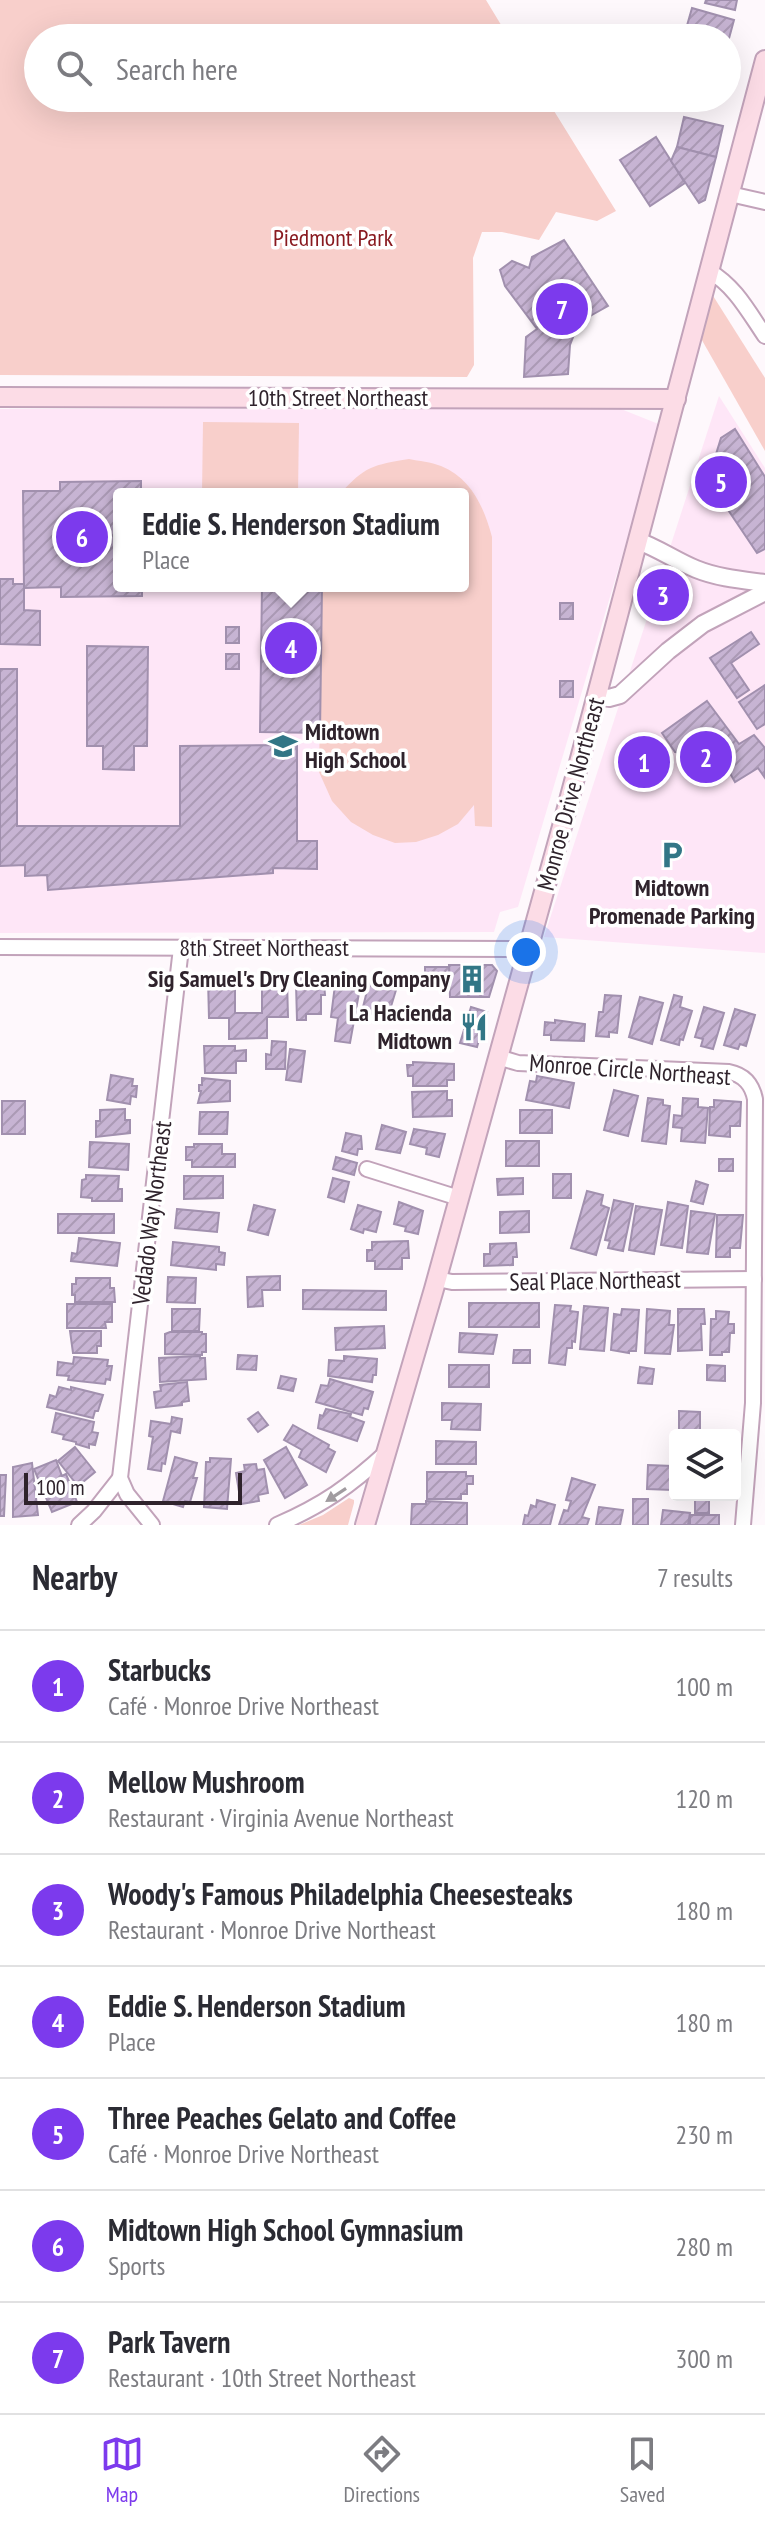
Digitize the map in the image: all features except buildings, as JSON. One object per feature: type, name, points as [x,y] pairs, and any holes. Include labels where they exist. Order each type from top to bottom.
[{"type":"main road","name":"Monroe Drive Northeast","points":[[365,1525],[528,949],[765,60]]},
{"type":"main road","name":"10th Street Northeast","points":[[0,397],[676,399]]},
{"type":"street","points":[[730,194],[765,202]]},
{"type":"street","points":[[709,271],[736,293],[765,336]]},
{"type":"street","points":[[638,541],[700,571],[765,583]]},
{"type":"street","points":[[597,696],[609,698],[620,695],[703,624],[765,592]]},
{"type":"street","name":"8th Street Northeast","points":[[0,947],[528,949]]},
{"type":"street","name":"Vedado Way Northeast","points":[[120,1478],[181,948]]},
{"type":"street","name":"Monroe Circle Northeast","points":[[498,1057],[518,1063],[729,1072],[745,1079],[753,1089],[753,1403],[743,1525]]},
{"type":"street","points":[[367,1169],[459,1198]]},
{"type":"street","name":"Seal Place Northeast","points":[[437,1279],[452,1282],[754,1279]]},
{"type":"street","points":[[277,1525],[313,1509],[351,1485],[387,1452]]},
{"type":"street","points":[[79,1525],[120,1478],[127,1494],[152,1525]]},
{"type":"shaded area","points":[[719,396],[765,468],[765,953],[544,937]]},
{"type":"shaded area","name":"Midtown High School","points":[[0,409],[621,409],[661,425],[518,907],[500,912],[494,932],[0,933]]},
{"type":"green space","name":"Piedmont Park","points":[[0,0],[486,0],[501,24],[24,24],[24,112],[555,112],[616,211],[597,221],[556,212],[539,240],[502,232],[482,232],[473,258],[474,365],[467,377],[0,375]]},
{"type":"green space","points":[[710,291],[765,378],[765,451],[699,335]]},
{"type":"green space","points":[[203,422],[299,423],[298,488],[202,488]]},
{"type":"green space","points":[[409,459],[451,471],[468,486],[475,495],[492,537],[492,827],[475,826],[474,805],[458,824],[416,842],[395,843],[351,822],[332,801],[319,772],[322,592],[469,592],[469,488],[346,488],[370,468]]},
{"type":"green space","points":[[349,1498],[354,1503],[348,1525],[299,1525],[323,1515]]},
{"type":"place","name":"Park Tavern","points":[[562,309]]},
{"type":"place","name":"Three Peaches Gelato and Coffee","points":[[721,482]]},
{"type":"place","name":"Midtown High School Gymnasium","points":[[82,537]]},
{"type":"place","name":"Woody's Famous Philadelphia Cheesesteaks","points":[[663,595]]},
{"type":"place","name":"Eddie S. Henderson Stadium","points":[[291,648]]},
{"type":"place","name":"Midtown High School","points":[[283,746]]},
{"type":"place","name":"Mellow Mushroom","points":[[706,757]]},
{"type":"place","name":"Starbucks","points":[[644,762]]},
{"type":"place","name":"Midtown Promenade Parking","points":[[672,855]]},
{"type":"place","name":"Sig Samuel's Dry Cleaning Company","points":[[472,979]]},
{"type":"place","name":"La Hacienda Midtown","points":[[474,1027]]}]
